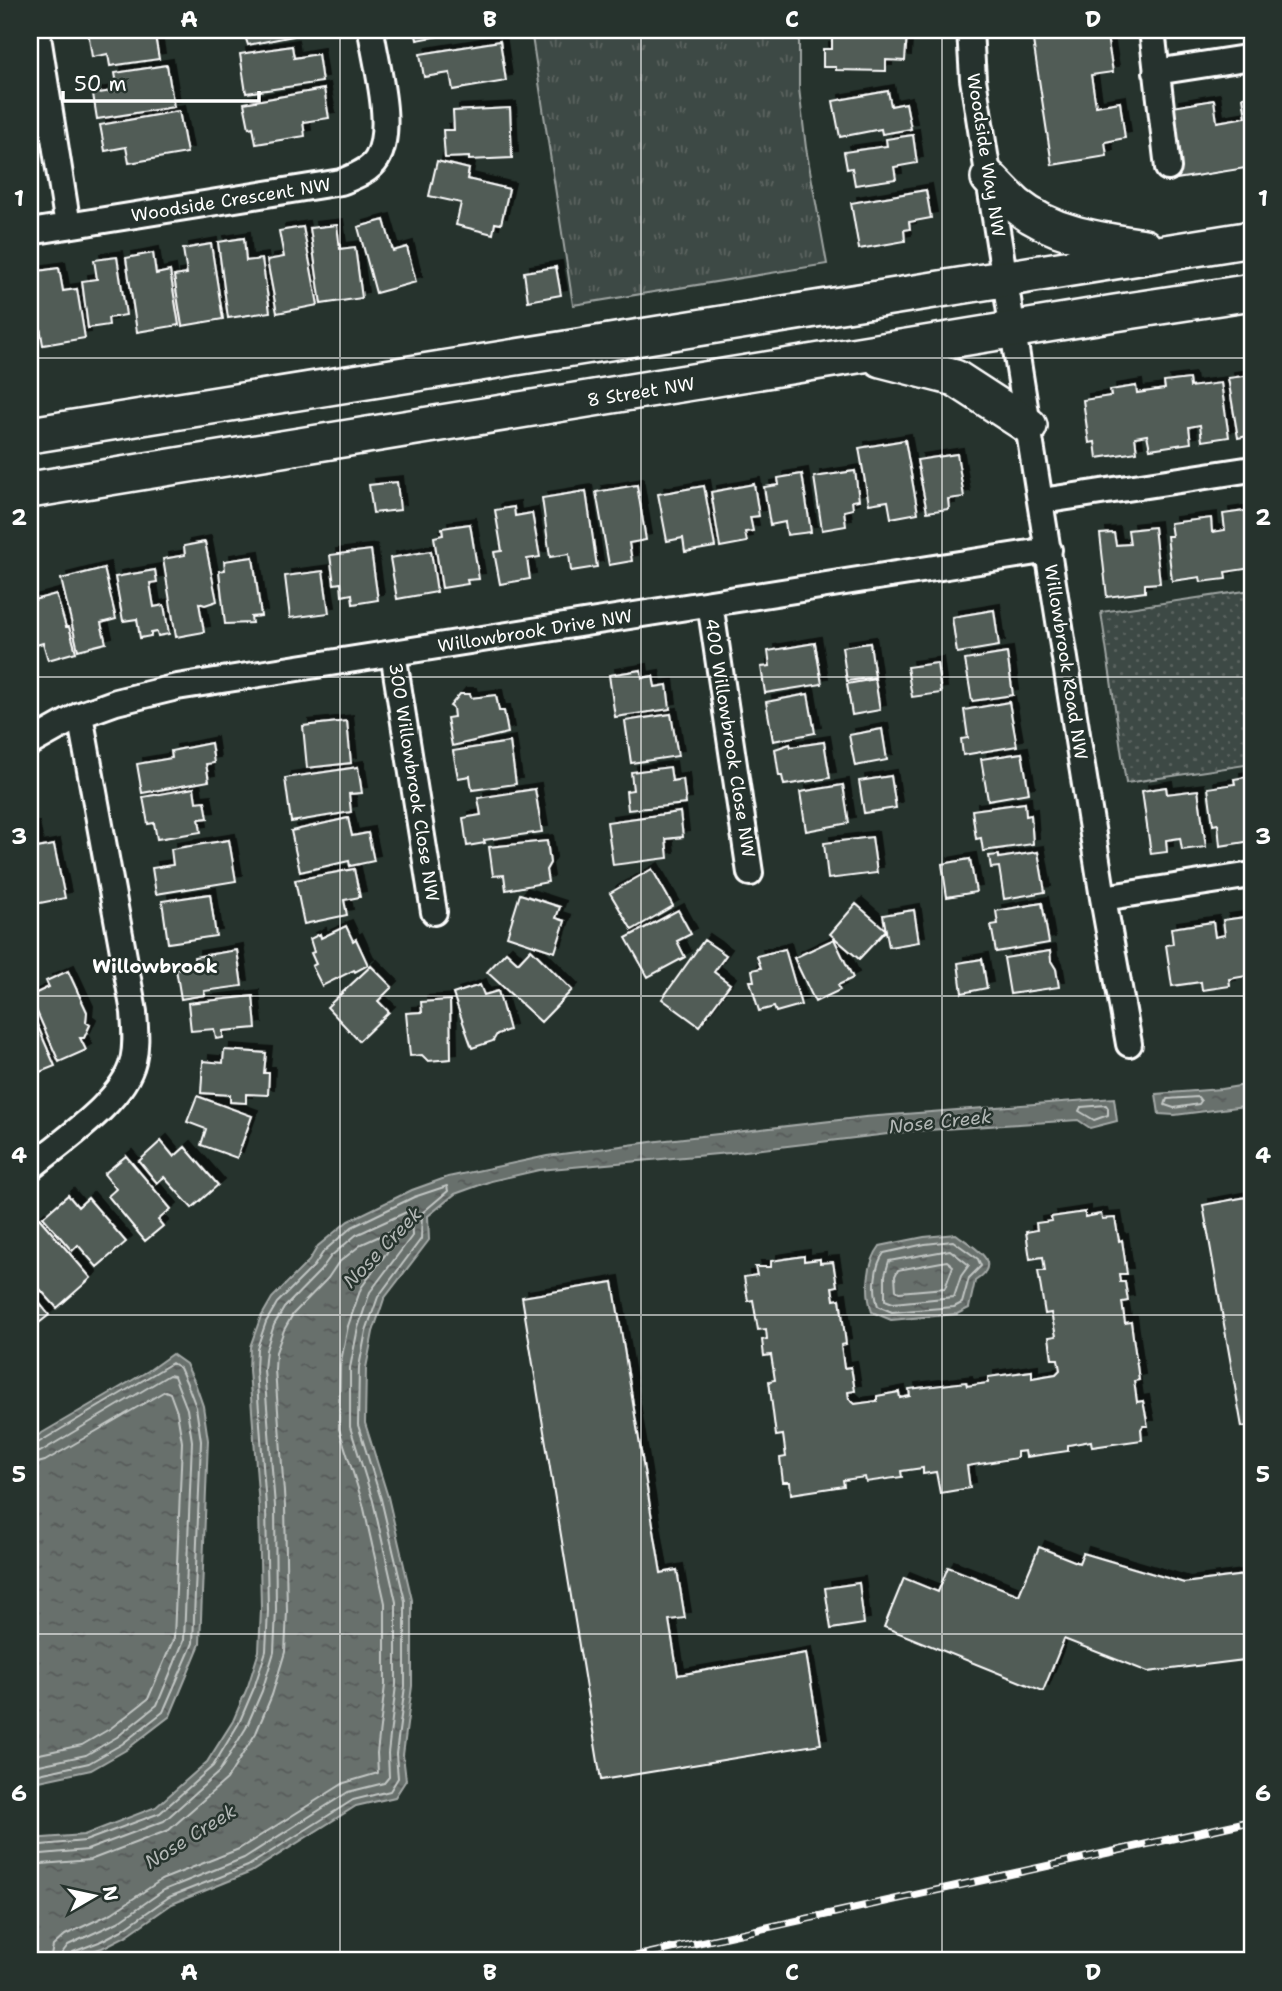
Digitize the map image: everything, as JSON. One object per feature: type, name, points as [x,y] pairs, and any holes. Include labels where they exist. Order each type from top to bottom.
[{"type":"main road","points":[[989,178],[1016,205],[1062,231],[1096,240],[1175,252]]},
{"type":"main road","points":[[30,435],[1252,239]]},
{"type":"main road","name":"8 Street NW","points":[[30,491],[1252,292]]},
{"type":"main road","points":[[864,355],[955,378],[1029,426]]},
{"type":"street","points":[[37,30],[68,226]]},
{"type":"street","name":"Woodside Crescent NW","points":[[30,232],[341,182],[359,174],[376,162],[384,142],[385,116],[371,30]]},
{"type":"street","name":"Woodside Way NW","points":[[970,30],[973,79],[1005,280]]},
{"type":"street","points":[[1152,30],[1168,168]]},
{"type":"street","points":[[1156,72],[1252,57]]},
{"type":"street","name":"Willowbrook Road NW","points":[[1005,280],[1103,898],[1129,1044]]},
{"type":"street","points":[[1042,501],[1252,469]]},
{"type":"street","name":"Willowbrook Drive NW","points":[[30,743],[80,715],[116,702],[177,687],[1049,550]]},
{"type":"street","name":"400 Willowbrook Close NW","points":[[709,603],[750,873]]},
{"type":"street","name":"300 Willowbrook Close NW","points":[[393,653],[434,912]]},
{"type":"street","points":[[30,1168],[109,1102],[125,1082],[133,1063],[136,1042],[134,1012],[80,715]]},
{"type":"street","points":[[1103,898],[1252,875]]},
{"type":"green space","points":[[531,30],[799,30],[799,88],[806,148],[827,264],[573,305]]},
{"type":"green space","points":[[1252,590],[1252,764],[1126,783],[1101,612]]},
{"type":"water","points":[[1252,1084],[1252,1105],[1175,1115],[1159,1114],[1156,1094]]},
{"type":"water","name":"Nose Creek","points":[[1114,1098],[1117,1121],[1090,1128],[1078,1120],[913,1131],[729,1153],[539,1170],[491,1181],[455,1194],[428,1216],[429,1240],[384,1299],[373,1332],[366,1368],[365,1423],[388,1497],[412,1600],[412,1686],[403,1755],[406,1780],[395,1797],[356,1806],[251,1872],[172,1904],[126,1936],[102,1948],[63,1961],[30,1961],[30,1839],[84,1835],[156,1807],[207,1762],[233,1721],[259,1651],[261,1610],[259,1507],[249,1370],[250,1347],[260,1319],[272,1298],[309,1261],[318,1246],[348,1221],[412,1190],[448,1177],[547,1156],[865,1117]]},
{"type":"water","points":[[956,1234],[987,1261],[983,1274],[975,1281],[969,1308],[957,1314],[891,1320],[872,1312],[868,1278],[872,1261],[880,1246]]},
{"type":"water","points":[[172,1354],[186,1364],[195,1383],[203,1406],[208,1440],[200,1644],[170,1716],[126,1750],[91,1770],[30,1783],[30,1440],[148,1371]]},
{"type":"building","points":[[154,30],[159,59],[110,66],[108,54],[92,57],[88,31]]},
{"type":"building","points":[[243,30],[291,30],[293,36],[248,45]]},
{"type":"building","points":[[415,30],[448,30],[449,34],[417,40]]},
{"type":"building","points":[[1057,30],[1086,30],[1087,40],[1107,37],[1113,72],[1091,75],[1096,106],[1120,102],[1125,138],[1105,142],[1107,156],[1052,165],[1032,34]]},
{"type":"building","points":[[832,32],[907,32],[905,61],[886,60],[886,71],[836,70],[836,67],[823,67],[823,49],[832,49]]},
{"type":"building","points":[[500,41],[506,81],[453,90],[450,73],[424,77],[420,54]]},
{"type":"building","points":[[292,46],[294,58],[318,54],[322,82],[246,93],[240,54]]},
{"type":"building","points":[[167,65],[174,107],[97,119],[93,94],[118,90],[115,73]]},
{"type":"building","points":[[324,89],[329,118],[303,122],[305,136],[256,144],[253,127],[249,128],[244,103]]},
{"type":"building","points":[[888,91],[891,106],[906,103],[911,129],[882,134],[881,129],[840,137],[833,101]]},
{"type":"building","points":[[1252,95],[1252,167],[1176,179],[1168,129],[1177,128],[1173,107],[1214,100],[1217,122],[1246,117],[1243,97]]},
{"type":"building","points":[[510,108],[512,158],[445,158],[443,130],[454,130],[453,111]]},
{"type":"building","points":[[179,111],[187,153],[129,163],[126,147],[105,151],[100,125]]},
{"type":"building","points":[[913,135],[917,163],[894,167],[896,179],[855,185],[852,168],[847,169],[844,152],[887,146],[886,139]]},
{"type":"building","points":[[437,161],[469,169],[467,179],[509,189],[501,224],[495,223],[493,234],[456,225],[461,203],[429,196]]},
{"type":"building","points":[[926,190],[931,218],[909,222],[910,229],[904,230],[905,241],[859,249],[851,203]]},
{"type":"building","points":[[384,220],[393,251],[407,247],[416,282],[376,293],[358,227]]},
{"type":"building","points":[[337,225],[340,249],[355,247],[362,298],[321,304],[310,228]]},
{"type":"building","points":[[303,227],[318,305],[277,313],[267,260],[284,257],[279,231]]},
{"type":"building","points":[[244,238],[246,261],[262,259],[270,312],[228,318],[218,242]]},
{"type":"building","points":[[211,244],[223,319],[182,326],[174,276],[187,274],[183,249]]},
{"type":"building","points":[[153,253],[156,274],[170,271],[179,325],[137,332],[126,258]]},
{"type":"building","points":[[117,257],[126,315],[108,318],[109,325],[88,328],[82,281],[97,279],[94,260]]},
{"type":"building","points":[[556,267],[561,295],[528,301],[524,272]]},
{"type":"building","points":[[59,268],[63,291],[77,289],[85,338],[43,345],[31,272]]},
{"type":"building","points":[[30,282],[38,342],[30,344]]},
{"type":"building","points":[[1252,375],[1252,435],[1238,438],[1228,378]]},
{"type":"building","points":[[1189,379],[1190,387],[1221,383],[1229,437],[1202,441],[1200,425],[1189,427],[1191,443],[1150,449],[1147,435],[1135,437],[1137,452],[1097,458],[1095,442],[1089,443],[1083,400],[1111,396],[1110,390],[1136,386],[1137,393],[1165,389],[1164,382]]},
{"type":"building","points":[[905,440],[918,513],[891,518],[888,501],[869,504],[859,448]]},
{"type":"building","points":[[957,454],[964,497],[948,499],[949,509],[927,512],[917,460]]},
{"type":"building","points":[[855,471],[859,500],[852,501],[853,509],[844,511],[846,526],[822,530],[814,477]]},
{"type":"building","points":[[802,474],[811,532],[787,535],[785,522],[770,525],[764,487],[779,485],[778,478]]},
{"type":"building","points":[[397,482],[400,510],[373,513],[369,485]]},
{"type":"building","points":[[754,484],[759,516],[750,517],[753,531],[745,532],[747,542],[720,547],[711,492]]},
{"type":"building","points":[[637,485],[646,540],[629,543],[632,561],[609,565],[596,492]]},
{"type":"building","points":[[704,486],[715,547],[685,552],[683,538],[667,541],[658,494]]},
{"type":"building","points":[[586,491],[597,567],[571,571],[569,554],[550,557],[542,498]]},
{"type":"building","points":[[514,507],[515,516],[532,513],[540,557],[527,559],[530,579],[500,584],[494,552],[502,551],[495,510]]},
{"type":"building","points":[[1252,510],[1252,568],[1225,572],[1226,579],[1201,582],[1200,577],[1172,581],[1167,536],[1172,536],[1170,523],[1211,518],[1212,532],[1225,530],[1223,514]]},
{"type":"building","points":[[470,524],[479,579],[467,580],[468,584],[442,588],[434,537],[443,535],[442,528]]},
{"type":"building","points":[[1154,527],[1160,583],[1145,584],[1145,592],[1107,597],[1100,534],[1114,533],[1116,545],[1130,544],[1128,530]]},
{"type":"building","points":[[205,542],[217,601],[205,605],[199,603],[204,632],[176,637],[163,559],[185,555],[184,546]]},
{"type":"building","points":[[371,550],[378,600],[353,604],[352,594],[342,596],[341,583],[334,584],[330,555]]},
{"type":"building","points":[[431,551],[437,592],[397,599],[390,558]]},
{"type":"building","points":[[253,557],[261,616],[251,617],[252,623],[225,624],[219,571],[225,570],[224,561]]},
{"type":"building","points":[[104,568],[116,619],[101,623],[106,643],[78,650],[61,579]]},
{"type":"building","points":[[155,570],[157,582],[150,583],[154,607],[164,605],[169,634],[158,636],[157,632],[140,638],[137,619],[123,621],[115,577]]},
{"type":"building","points":[[323,571],[329,613],[290,618],[285,576]]},
{"type":"building","points":[[56,594],[76,652],[48,660],[43,643],[33,646],[30,636],[30,601]]},
{"type":"building","points":[[994,610],[999,646],[957,653],[952,617]]},
{"type":"building","points":[[815,643],[822,684],[765,693],[761,667],[770,666],[768,651]]},
{"type":"building","points":[[870,643],[875,677],[847,681],[842,647]]},
{"type":"building","points":[[1007,653],[1013,695],[972,701],[965,660]]},
{"type":"building","points":[[937,663],[941,693],[912,697],[907,667]]},
{"type":"building","points":[[641,670],[642,678],[653,676],[655,687],[667,685],[670,709],[615,717],[609,675]]},
{"type":"building","points":[[875,679],[880,710],[852,715],[847,684]]},
{"type":"building","points":[[460,694],[470,694],[471,698],[496,695],[499,711],[504,711],[508,733],[452,746],[447,718],[454,717],[453,708],[450,706]]},
{"type":"building","points":[[808,694],[815,733],[773,741],[766,702]]},
{"type":"building","points":[[1009,702],[1017,746],[963,755],[961,739],[968,738],[964,710]]},
{"type":"building","points":[[671,714],[678,756],[631,763],[625,721]]},
{"type":"building","points":[[347,721],[351,763],[307,768],[303,726]]},
{"type":"building","points":[[882,729],[887,760],[855,766],[849,735]]},
{"type":"building","points":[[510,742],[516,784],[472,790],[470,776],[458,778],[453,751]]},
{"type":"building","points":[[824,742],[830,778],[784,785],[782,776],[779,776],[775,749],[790,744],[791,747]]},
{"type":"building","points":[[211,743],[214,763],[206,764],[209,781],[142,793],[137,764],[172,758],[171,751]]},
{"type":"building","points":[[1022,753],[1029,793],[988,800],[981,759]]},
{"type":"building","points":[[358,767],[362,793],[349,794],[351,812],[291,822],[285,778]]},
{"type":"building","points":[[670,767],[672,781],[683,779],[686,804],[628,810],[626,791],[633,790],[631,772]]},
{"type":"building","points":[[891,776],[896,808],[864,813],[859,781]]},
{"type":"building","points":[[1252,776],[1252,841],[1220,846],[1218,824],[1213,825],[1208,788],[1235,784],[1234,779]]},
{"type":"building","points":[[843,785],[849,823],[806,831],[800,792]]},
{"type":"building","points":[[1166,787],[1167,794],[1198,790],[1206,847],[1182,850],[1180,838],[1166,840],[1167,852],[1151,854],[1142,791]]},
{"type":"building","points":[[194,788],[196,802],[205,801],[208,818],[199,819],[201,832],[157,839],[154,823],[148,824],[143,797]]},
{"type":"building","points":[[535,789],[542,832],[484,840],[485,843],[467,846],[463,818],[481,815],[478,798]]},
{"type":"building","points":[[1025,803],[1026,816],[1031,815],[1033,844],[983,851],[981,838],[976,839],[972,810]]},
{"type":"building","points":[[680,812],[683,837],[666,839],[668,858],[613,865],[607,822]]},
{"type":"building","points":[[348,818],[352,836],[368,833],[374,861],[350,866],[349,861],[300,872],[291,831]]},
{"type":"building","points":[[30,828],[33,828],[37,848],[54,845],[65,898],[30,905]]},
{"type":"building","points":[[872,837],[877,873],[828,879],[824,843]]},
{"type":"building","points":[[229,840],[236,881],[156,894],[152,868],[173,865],[171,849]]},
{"type":"building","points":[[547,841],[550,863],[546,870],[548,882],[506,890],[504,875],[493,876],[489,847]]},
{"type":"building","points":[[1038,852],[1045,892],[1004,899],[999,867],[991,868],[989,856],[999,855],[999,858]]},
{"type":"building","points":[[970,859],[976,892],[947,897],[942,864]]},
{"type":"building","points":[[354,869],[360,897],[344,900],[347,915],[304,924],[295,880]]},
{"type":"building","points":[[652,869],[673,906],[632,930],[610,893]]},
{"type":"building","points":[[210,894],[216,936],[168,943],[162,901]]},
{"type":"building","points":[[520,894],[560,907],[556,918],[565,921],[555,952],[507,936]]},
{"type":"building","points":[[1042,903],[1049,943],[996,952],[991,925],[998,924],[996,911]]},
{"type":"building","points":[[856,904],[886,930],[859,959],[830,934]]},
{"type":"building","points":[[678,910],[691,934],[677,941],[685,957],[648,977],[626,938]]},
{"type":"building","points":[[914,910],[919,942],[889,947],[883,915]]},
{"type":"building","points":[[1252,916],[1252,975],[1229,979],[1230,986],[1202,990],[1201,982],[1172,986],[1166,945],[1173,944],[1171,928],[1213,922],[1215,937],[1225,935],[1223,920]]},
{"type":"building","points":[[346,926],[353,941],[356,939],[368,965],[322,986],[312,966],[316,964],[311,953],[314,952],[310,939],[320,934],[321,938]]},
{"type":"building","points":[[834,939],[853,978],[838,985],[840,990],[815,1002],[794,958]]},
{"type":"building","points":[[704,940],[726,955],[714,972],[730,984],[699,1026],[662,999]]},
{"type":"building","points":[[531,949],[572,990],[541,1022],[487,972],[506,952],[518,963]]},
{"type":"building","points":[[785,949],[801,1005],[776,1012],[774,1007],[759,1011],[750,981],[754,981],[752,970],[761,968],[757,956]]},
{"type":"building","points":[[237,950],[242,986],[204,991],[205,995],[181,999],[176,969],[195,966],[194,957]]},
{"type":"building","points":[[1050,951],[1059,987],[1010,994],[1004,958]]},
{"type":"building","points":[[982,959],[987,988],[962,993],[958,963]]},
{"type":"building","points":[[371,966],[392,987],[378,1001],[389,1012],[359,1041],[327,1007]]},
{"type":"building","points":[[68,971],[87,1012],[86,1022],[90,1025],[84,1038],[80,1038],[86,1050],[59,1062],[30,996],[49,987],[46,981]]},
{"type":"building","points":[[480,985],[484,995],[498,991],[509,1030],[497,1034],[493,1041],[472,1048],[453,994]]},
{"type":"building","points":[[253,996],[256,1028],[223,1031],[223,1038],[216,1039],[214,1029],[191,1031],[188,1003]]},
{"type":"building","points":[[450,1000],[451,1059],[428,1061],[422,1055],[410,1056],[406,1013],[422,1012],[421,1002]]},
{"type":"building","points":[[35,1020],[55,1066],[30,1076],[30,1022]]},
{"type":"building","points":[[224,1050],[266,1053],[264,1073],[269,1073],[268,1095],[246,1094],[246,1103],[230,1102],[230,1095],[201,1093],[203,1061],[223,1063]]},
{"type":"building","points":[[197,1096],[252,1116],[237,1158],[201,1145],[206,1129],[187,1122]]},
{"type":"building","points":[[161,1141],[174,1157],[185,1147],[218,1185],[192,1208],[164,1177],[157,1183],[139,1161]]},
{"type":"building","points":[[126,1156],[171,1209],[158,1220],[163,1226],[145,1241],[108,1196],[116,1189],[104,1174]]},
{"type":"building","points":[[68,1195],[78,1207],[88,1198],[126,1242],[97,1267],[78,1245],[72,1251],[43,1217]]},
{"type":"building","points":[[1252,1196],[1252,1425],[1242,1427],[1203,1205]]},
{"type":"building","points":[[1085,1212],[1085,1217],[1101,1214],[1102,1219],[1115,1218],[1119,1241],[1122,1240],[1127,1274],[1119,1274],[1120,1282],[1125,1282],[1128,1301],[1122,1302],[1125,1323],[1131,1322],[1139,1380],[1134,1381],[1137,1402],[1143,1401],[1148,1426],[1141,1429],[1142,1440],[1092,1447],[1091,1441],[1068,1445],[1068,1451],[1026,1457],[1025,1451],[1017,1452],[1017,1458],[967,1466],[970,1488],[940,1493],[936,1472],[923,1474],[923,1468],[901,1471],[902,1477],[866,1482],[865,1477],[843,1480],[844,1486],[791,1494],[790,1482],[783,1482],[780,1458],[786,1457],[783,1435],[776,1436],[769,1381],[775,1380],[771,1355],[764,1356],[762,1340],[767,1339],[766,1329],[758,1330],[753,1300],[748,1301],[744,1277],[757,1275],[755,1267],[771,1267],[771,1261],[804,1256],[804,1261],[820,1259],[820,1263],[833,1262],[837,1286],[832,1287],[834,1300],[840,1299],[846,1344],[841,1345],[844,1368],[851,1367],[855,1391],[848,1392],[849,1399],[855,1404],[877,1401],[877,1396],[899,1392],[900,1398],[910,1396],[909,1389],[966,1382],[967,1386],[988,1383],[988,1377],[1032,1371],[1032,1378],[1056,1374],[1060,1370],[1058,1359],[1052,1359],[1049,1337],[1056,1336],[1051,1313],[1045,1314],[1038,1271],[1045,1271],[1043,1257],[1030,1259],[1026,1232],[1037,1230],[1036,1223],[1052,1221],[1051,1217]]},
{"type":"building","points":[[39,1218],[91,1278],[57,1308],[30,1278],[30,1257],[33,1255],[30,1251],[30,1226]]},
{"type":"building","points":[[613,1282],[661,1573],[677,1570],[685,1618],[669,1620],[678,1675],[806,1653],[821,1744],[601,1780],[522,1297]]},
{"type":"building","points":[[30,1291],[49,1315],[30,1330]]},
{"type":"building","points":[[1039,1547],[1079,1563],[1083,1553],[1184,1583],[1252,1574],[1252,1659],[1148,1672],[1064,1639],[1043,1691],[884,1627],[904,1578],[938,1592],[948,1567],[1019,1595]]},
{"type":"building","points":[[859,1583],[864,1624],[831,1629],[825,1588]]},
{"type":"railway","points":[[615,1961],[1252,1821]]},
{"type":"district","name":"Willowbrook","points":[[155,966]]}]
